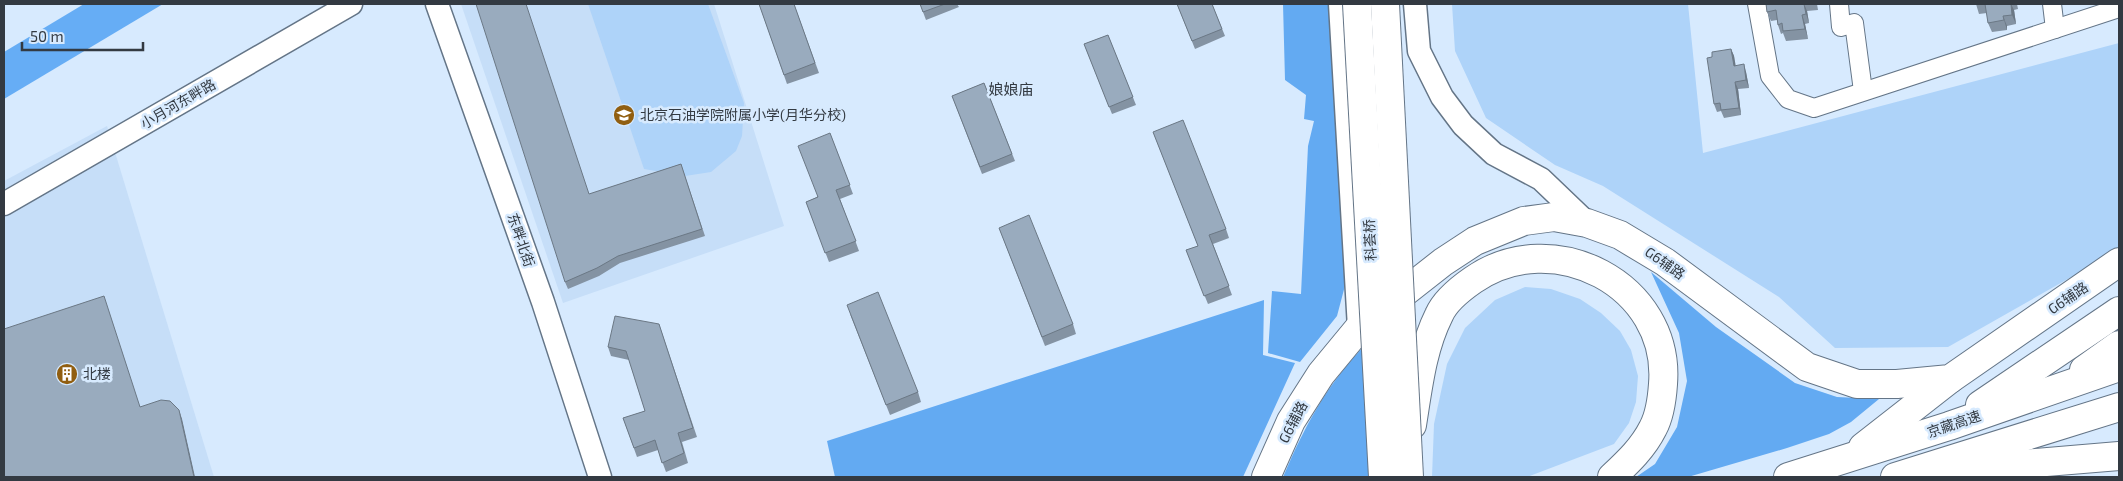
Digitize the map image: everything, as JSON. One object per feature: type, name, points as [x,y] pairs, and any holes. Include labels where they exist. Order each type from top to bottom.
[{"type":"main road","name":"科荟桥","points":[[1356,4],[1383,477]]},
{"type":"main road","name":"科荟桥","points":[[1385,4],[1408,466]]},
{"type":"main road","name":"G6辅路","points":[[1266,477],[1291,421],[1321,374],[1359,328],[1443,262],[1475,241],[1524,221],[1554,217],[1587,223],[1620,235],[1659,258],[1807,367],[1857,384],[1897,384],[1950,379],[2119,262]]},
{"type":"main road","points":[[1408,466],[1422,363],[1439,313],[1454,296],[1481,274],[1502,265],[1527,260],[1559,259],[1574,262],[1616,283],[1635,300],[1651,325],[1660,347],[1664,374],[1662,402],[1654,427],[1637,454],[1612,477]]},
{"type":"main road","points":[[1949,426],[2119,311]]},
{"type":"main road","points":[[2060,387],[2119,345]]},
{"type":"main road","name":"京藏高速","points":[[1788,477],[1949,426],[2119,367]]},
{"type":"main road","points":[[1847,459],[1950,379]]},
{"type":"main road","points":[[1895,477],[2119,407]]},
{"type":"main road","points":[[1916,477],[2000,466],[2119,456]]},
{"type":"street","name":"小月河东畔路","points":[[4,204],[351,4]]},
{"type":"street","name":"东畔北街","points":[[437,4],[543,302],[600,477]]},
{"type":"street","points":[[1340,4],[1359,328]]},
{"type":"street","points":[[1415,4],[1420,51],[1442,97],[1463,125],[1494,154],[1541,179],[1587,223]]},
{"type":"street","points":[[1757,4],[1770,76],[1788,99],[1814,108],[2119,8]]},
{"type":"street","points":[[1838,4],[1841,27],[1854,23],[1863,91]]},
{"type":"street","points":[[2052,4],[2056,29]]},
{"type":"shaded area","points":[[84,4],[163,4],[4,99],[4,52]]},
{"type":"shaded area","name":"北京石油学院附属小学(月华分校)","points":[[461,4],[714,4],[784,226],[563,303]]},
{"type":"shaded area","points":[[588,4],[708,4],[744,103],[742,136],[736,151],[711,172],[685,176],[644,169]]},
{"type":"shaded area","points":[[1283,4],[1331,4],[1347,278],[1337,316],[1300,362],[1268,353],[1272,291],[1301,294],[1308,146],[1314,121],[1304,119],[1306,95],[1285,80]]},
{"type":"shaded area","points":[[1452,4],[1688,4],[1703,153],[2119,43],[2119,250],[1948,347],[1835,348],[1779,297],[1603,186],[1555,165],[1486,118],[1455,51]]},
{"type":"shaded area","points":[[107,126],[214,477],[4,477],[4,181]]},
{"type":"shaded area","points":[[1651,272],[1716,327],[1795,383],[1837,397],[1879,399],[1851,422],[1829,434],[1787,448],[1688,477],[1636,477],[1655,464],[1677,427],[1687,381],[1679,333]]},
{"type":"shaded area","points":[[1525,287],[1551,289],[1580,299],[1601,313],[1620,331],[1631,350],[1638,376],[1636,402],[1629,423],[1614,444],[1527,477],[1432,477],[1434,424],[1447,364],[1465,328],[1495,300]]},
{"type":"shaded area","points":[[1264,300],[1263,355],[1295,363],[1243,477],[835,477],[827,441]]},
{"type":"shaded area","points":[[1367,343],[1369,477],[1283,477],[1318,406],[1340,374]]},
{"type":"building","points":[[476,4],[526,4],[589,194],[681,164],[702,229],[618,256],[597,268],[565,282]]},
{"type":"building","points":[[759,4],[794,4],[815,63],[784,75]]},
{"type":"building","points":[[920,4],[945,4],[923,12]]},
{"type":"building","points":[[1177,4],[1212,4],[1222,29],[1192,41]]},
{"type":"building","points":[[1766,4],[1804,4],[1806,14],[1802,15],[1805,29],[1783,31],[1782,23],[1778,25],[1776,10],[1767,12]]},
{"type":"building","points":[[1985,4],[2011,4],[2012,15],[2003,16],[2004,20],[1988,23]]},
{"type":"building","points":[[1108,35],[1133,97],[1109,107],[1084,44]]},
{"type":"building","points":[[1731,49],[1734,66],[1744,64],[1746,80],[1735,82],[1739,108],[1721,110],[1720,103],[1714,104],[1707,58],[1712,57],[1712,52]]},
{"type":"building","points":[[984,83],[1012,154],[980,167],[952,96]]},
{"type":"building","points":[[1183,120],[1226,229],[1209,235],[1229,286],[1204,296],[1186,250],[1198,246],[1153,132]]},
{"type":"building","points":[[830,133],[850,185],[836,190],[856,241],[825,253],[806,202],[818,197],[798,146]]},
{"type":"building","points":[[1029,215],[1073,324],[1042,337],[999,228]]},
{"type":"building","points":[[878,292],[918,392],[886,405],[847,305]]},
{"type":"building","name":"北楼","points":[[104,296],[140,407],[161,400],[170,401],[179,410],[194,477],[4,477],[4,329]]},
{"type":"building","points":[[615,316],[659,324],[693,428],[678,433],[684,453],[662,463],[655,440],[634,448],[623,418],[645,411],[626,351],[608,347]]},
{"type":"place","name":"北京石油学院附属小学(月华分校)","points":[[624,115]]},
{"type":"place","name":"北楼","points":[[67,374]]},
{"type":"district","name":"娘娘庙","points":[[1011,90]]}]
